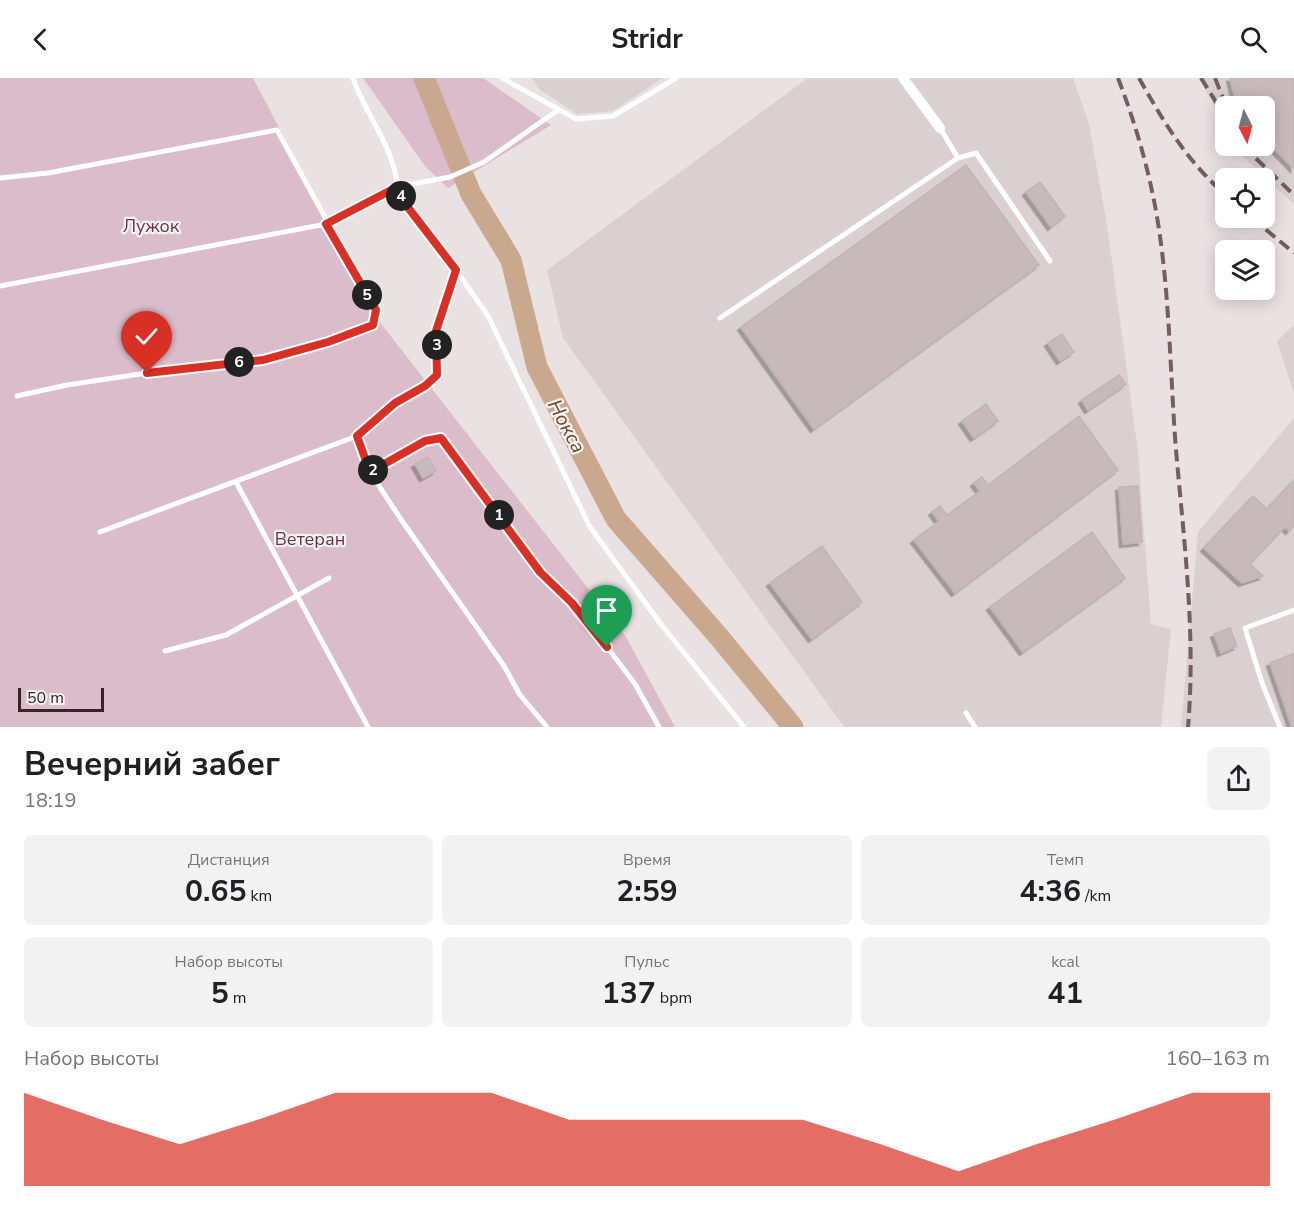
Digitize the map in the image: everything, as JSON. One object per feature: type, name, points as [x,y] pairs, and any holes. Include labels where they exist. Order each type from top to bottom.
[{"type":"street","points":[[903,78],[940,128]]},
{"type":"lane","points":[[353,78],[359,95],[379,132],[397,177],[397,187],[403,201],[488,316],[590,527],[660,623],[744,727]]},
{"type":"lane","points":[[502,78],[576,119],[613,116],[676,78]]},
{"type":"lane","points":[[0,286],[326,224],[397,187],[450,177],[484,162],[558,110]]},
{"type":"lane","points":[[940,128],[958,158]]},
{"type":"lane","points":[[0,178],[48,173],[277,130],[326,224],[376,310],[373,325],[328,342],[263,360],[147,373],[67,385],[17,396]]},
{"type":"lane","points":[[720,318],[958,158],[976,153],[1050,261]]},
{"type":"lane","points":[[100,532],[357,436],[395,403],[425,386],[437,375],[436,331],[456,270]]},
{"type":"lane","points":[[357,436],[370,472],[504,666],[520,695],[547,727]]},
{"type":"lane","points":[[370,472],[425,441],[441,438],[540,572],[572,603],[607,647],[634,684],[659,727]]},
{"type":"lane","points":[[237,482],[368,727]]},
{"type":"lane","points":[[165,651],[226,635],[329,578]]},
{"type":"lane","points":[[1280,727],[1262,683],[1245,628],[1294,610]]},
{"type":"lane","points":[[966,713],[975,727]]},
{"type":"shaded area","points":[[532,78],[663,78],[613,111],[577,114],[539,89]]},
{"type":"shaded area","points":[[808,78],[1073,78],[1089,124],[1107,225],[1138,452],[1151,624],[1171,629],[1161,727],[844,727],[563,338],[547,270]]},
{"type":"shaded area","points":[[1199,78],[1294,78],[1294,204],[1275,186],[1275,168],[1255,168],[1242,156],[1275,156],[1275,96],[1215,96],[1215,108]]},
{"type":"shaded area","points":[[1294,325],[1294,394],[1277,341]]},
{"type":"shaded area","points":[[1294,418],[1294,727],[1181,727],[1198,532]]},
{"type":"green space","points":[[0,78],[253,78],[382,325],[626,637],[675,727],[0,727]]},
{"type":"green space","points":[[363,78],[483,78],[551,125],[448,188],[425,166]]},
{"type":"building","points":[[1230,78],[1294,78],[1294,169],[1275,149],[1275,96],[1234,96]]},
{"type":"building","points":[[966,165],[1039,265],[814,429],[741,327]]},
{"type":"building","points":[[1040,182],[1065,216],[1051,227],[1026,192]]},
{"type":"building","points":[[1062,334],[1074,352],[1060,361],[1048,343]]},
{"type":"building","points":[[1119,375],[1126,384],[1088,410],[1082,400]]},
{"type":"building","points":[[986,404],[998,421],[974,438],[962,421]]},
{"type":"building","points":[[1079,416],[1118,470],[955,593],[914,540],[939,521],[932,512],[940,506],[947,515],[980,491],[974,483],[982,477],[988,485]]},
{"type":"building","points":[[428,457],[436,471],[423,478],[415,464]]},
{"type":"building","points":[[1294,480],[1294,526],[1289,531],[1285,527],[1250,564],[1263,576],[1242,583],[1204,548],[1253,496],[1267,509]]},
{"type":"building","points":[[1138,486],[1142,542],[1123,544],[1119,487]]},
{"type":"building","points":[[1092,532],[1125,578],[1023,652],[990,607]]},
{"type":"building","points":[[822,546],[862,602],[812,639],[770,583]]},
{"type":"building","points":[[1230,628],[1237,646],[1221,653],[1214,634]]},
{"type":"building","points":[[1294,653],[1294,727],[1292,727],[1270,663]]},
{"type":"waterway","name":"Нокса","points":[[424,78],[471,194],[511,260],[537,367],[616,519],[719,637],[793,727]]},
{"type":"railway","points":[[1118,78],[1147,168],[1162,251],[1190,623],[1188,727]]},
{"type":"railway","points":[[1139,78],[1188,155],[1215,186]]},
{"type":"railway","points":[[1201,78],[1215,100]]},
{"type":"railway","points":[[1215,78],[1222,96]]},
{"type":"railway","points":[[1253,156],[1294,195]]},
{"type":"railway","points":[[1264,228],[1294,253]]},
{"type":"route","points":[[147,373],[263,360],[328,342],[373,325],[376,310],[326,224],[397,187],[403,201],[435,239],[456,270],[436,331],[437,375],[425,386],[395,403],[357,436],[370,472],[425,441],[441,438],[540,572],[557,591],[572,603],[607,647]]},
{"type":"park label","name":"Лужок","points":[[151,226]]},
{"type":"park label","name":"Ветеран","points":[[310,539]]}]
